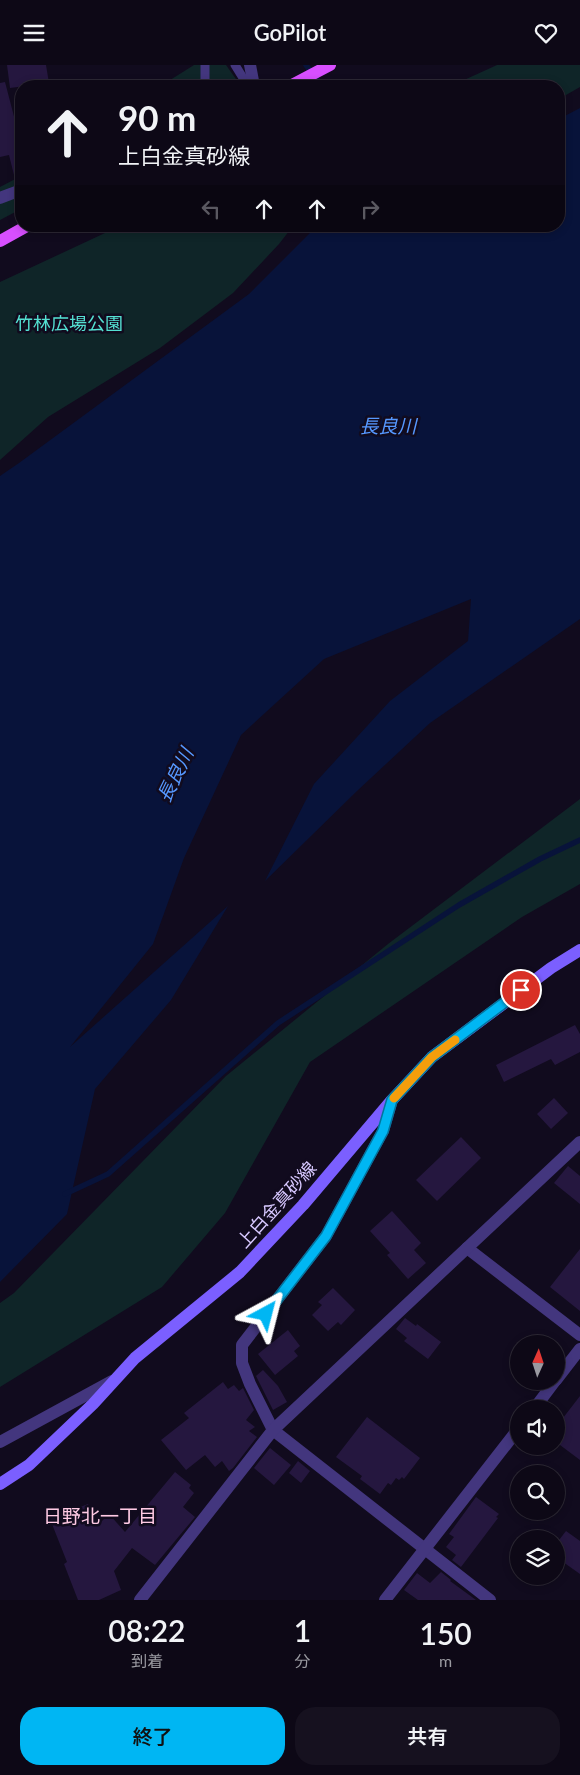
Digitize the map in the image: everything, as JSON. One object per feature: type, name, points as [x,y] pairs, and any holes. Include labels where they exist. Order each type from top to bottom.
[{"type":"main road","points":[[302,80],[327,67]]},
{"type":"main road","points":[[0,241],[16,232]]},
{"type":"main road","name":"上白金真砂線","points":[[0,1484],[28,1465],[93,1404],[134,1358],[240,1273],[303,1205],[392,1100],[432,1057],[551,968],[580,950]]},
{"type":"street","points":[[250,65],[253,80]]},
{"type":"street","points":[[0,198],[15,192]]},
{"type":"street","points":[[392,1100],[383,1131],[326,1236],[242,1345],[242,1363],[250,1384],[273,1430],[490,1600]]},
{"type":"street","points":[[140,1600],[273,1430],[580,1142]]},
{"type":"street","points":[[467,1248],[580,1335]]},
{"type":"street","points":[[565,1369],[580,1349]]},
{"type":"street","points":[[0,1442],[114,1381]]},
{"type":"street","points":[[541,1400],[549,1390]]},
{"type":"street","points":[[385,1600],[510,1440]]},
{"type":"lane","points":[[205,65],[205,80]]},
{"type":"lane","points":[[235,65],[244,80]]},
{"type":"green space","points":[[194,65],[226,65],[237,80],[170,80]]},
{"type":"green space","points":[[497,65],[580,65],[580,87],[565,96],[565,80],[464,80]]},
{"type":"green space","points":[[15,179],[15,212],[0,220],[0,187]]},
{"type":"green space","name":"竹林広場公園","points":[[107,232],[288,232],[233,293],[160,348],[48,417],[0,460],[0,282]]},
{"type":"green space","points":[[580,799],[580,884],[522,917],[310,1062],[225,1213],[162,1287],[0,1387],[0,1303],[14,1293],[226,1076],[388,944]]},
{"type":"water","name":"長良川","points":[[580,108],[580,619],[430,723],[265,881],[314,784],[390,701],[468,641],[471,599],[324,659],[241,735],[184,858],[153,944],[70,1047],[228,906],[171,1000],[95,1089],[67,1214],[0,1282],[0,476],[249,294],[311,232],[565,232],[565,116]]},
{"type":"building","points":[[7,65],[46,65],[48,80],[15,80],[15,87],[10,88]]},
{"type":"building","points":[[5,82],[15,120],[15,179],[9,155],[0,157],[0,83]]},
{"type":"building","points":[[575,1025],[580,1034],[580,1052],[555,1065],[551,1059],[504,1082],[496,1065]]},
{"type":"building","points":[[554,1098],[568,1113],[551,1129],[537,1114]]},
{"type":"building","points":[[461,1137],[481,1158],[437,1201],[416,1180]]},
{"type":"building","points":[[568,1166],[580,1176],[580,1204],[554,1183]]},
{"type":"building","points":[[392,1211],[421,1243],[414,1250],[426,1263],[408,1279],[387,1255],[390,1253],[370,1231]]},
{"type":"building","points":[[580,1249],[580,1311],[550,1287]]},
{"type":"building","points":[[333,1288],[355,1310],[341,1325],[338,1322],[328,1331],[312,1315],[322,1305],[318,1302]]},
{"type":"building","points":[[405,1318],[416,1326],[417,1324],[441,1342],[428,1359],[404,1341],[407,1338],[396,1329]]},
{"type":"building","points":[[288,1330],[300,1346],[294,1351],[298,1356],[275,1375],[258,1354]]},
{"type":"building","points":[[263,1370],[278,1386],[287,1402],[273,1410],[256,1376]]},
{"type":"building","points":[[223,1382],[228,1389],[234,1385],[239,1391],[243,1388],[254,1410],[246,1420],[255,1427],[249,1431],[257,1437],[229,1471],[222,1461],[215,1467],[205,1455],[186,1470],[161,1440],[189,1418],[184,1413]]},
{"type":"building","points":[[580,1396],[580,1460],[565,1449],[565,1415]]},
{"type":"building","points":[[367,1417],[420,1458],[404,1479],[402,1477],[399,1480],[396,1478],[391,1485],[388,1483],[380,1494],[360,1479],[362,1476],[336,1457]]},
{"type":"building","points":[[270,1448],[291,1465],[274,1485],[254,1468]]},
{"type":"building","points":[[298,1461],[310,1471],[301,1483],[289,1473]]},
{"type":"building","points":[[175,1472],[191,1485],[189,1488],[194,1493],[183,1507],[195,1517],[155,1565],[132,1548],[114,1571],[121,1590],[99,1600],[78,1600],[64,1564],[67,1562],[50,1519],[88,1504],[97,1526],[109,1514],[125,1532]]},
{"type":"building","points":[[476,1497],[499,1514],[496,1517],[498,1518],[461,1567],[452,1560],[456,1555],[446,1547],[454,1537],[449,1534]]},
{"type":"building","points":[[566,1531],[580,1541],[580,1574],[565,1563]]},
{"type":"building","points":[[441,1572],[476,1600],[418,1600],[404,1590],[417,1573],[430,1583]]},
{"type":"waterway","points":[[306,65],[317,80]]},
{"type":"waterway","points":[[65,1194],[108,1174],[278,1023],[459,905],[540,859],[580,840]]},
{"type":"slow traffic","points":[[394,1098],[432,1057],[455,1040]]},
{"type":"district","name":"日野北一丁目","points":[[100,1516]]},
{"type":"route","points":[[266,1314],[326,1236],[383,1131],[392,1100],[432,1057],[521,990]]}]
